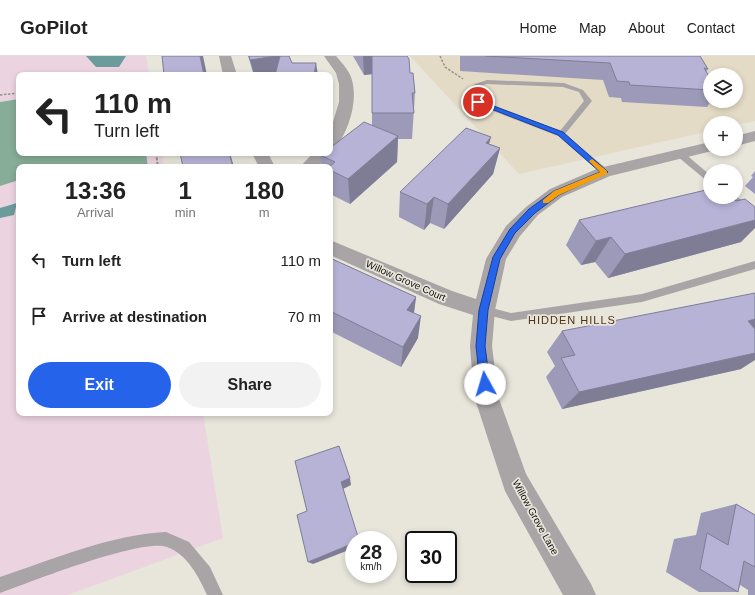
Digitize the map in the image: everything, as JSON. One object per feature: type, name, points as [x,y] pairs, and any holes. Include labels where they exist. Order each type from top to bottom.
[{"type":"street","points":[[225,56],[229,72]]},
{"type":"street","points":[[330,56],[343,74],[346,82],[344,109],[340,127],[333,140]]},
{"type":"street","points":[[743,139],[755,136]]},
{"type":"street","name":"Willow Grove Lane","points":[[580,595],[518,487],[486,396],[481,346],[484,310],[496,259],[513,231],[532,211],[556,193],[605,172],[703,149]]},
{"type":"street","points":[[311,164],[320,156]]},
{"type":"street","name":"Willow Grove Court","points":[[333,248],[446,298],[484,310]]},
{"type":"lane","points":[[561,134],[588,101],[581,91],[564,85],[487,82],[477,84],[471,90],[472,97],[478,102],[561,134],[605,172]]},
{"type":"lane","points":[[680,154],[703,173]]},
{"type":"lane","points":[[740,204],[755,216]]},
{"type":"lane","points":[[484,310],[511,317],[642,298],[755,265]]},
{"type":"lane","points":[[0,585],[111,547],[146,540],[166,539],[184,547],[205,572],[215,595]]},
{"type":"path","points":[[0,95],[16,93]]},
{"type":"shaded area","points":[[0,56],[146,56],[149,72],[16,72],[16,156],[162,156],[164,164],[16,164],[16,416],[203,416],[223,538],[68,595],[0,595]]},
{"type":"shaded area","points":[[410,56],[755,56],[755,121],[743,124],[743,116],[703,116],[703,133],[519,174]]},
{"type":"green space","points":[[16,99],[16,156],[146,156],[148,164],[16,164],[16,181],[0,186],[0,102]]},
{"type":"water","points":[[86,56],[126,56],[119,67],[96,67]]},
{"type":"water","points":[[16,203],[14,215],[0,218],[0,208]]},
{"type":"building","points":[[162,56],[200,56],[203,72],[164,72]]},
{"type":"building","points":[[249,56],[276,56],[250,60]]},
{"type":"building","points":[[280,56],[289,56],[292,63],[316,63],[314,72],[276,72]]},
{"type":"building","points":[[372,56],[407,56],[409,59],[410,73],[413,73],[415,93],[412,93],[414,113],[372,113]]},
{"type":"building","points":[[485,56],[700,56],[707,68],[703,68],[703,90],[630,85],[629,82],[617,81],[610,63]]},
{"type":"building","points":[[364,122],[398,136],[348,179],[333,172],[333,164],[335,162],[322,156],[333,156],[333,146]]},
{"type":"building","points":[[466,128],[491,137],[486,143],[500,148],[448,204],[434,197],[427,204],[400,192]]},
{"type":"building","points":[[181,156],[230,156],[232,164],[182,164]]},
{"type":"building","points":[[703,191],[703,204],[743,204],[743,199],[745,199],[755,207],[755,220],[625,254],[611,237],[596,241],[579,220]]},
{"type":"building","points":[[333,259],[416,297],[407,310],[421,316],[403,347],[333,312]]},
{"type":"building","points":[[755,293],[755,319],[748,321],[755,329],[755,353],[579,392],[561,358],[575,355],[562,331]]},
{"type":"building","points":[[339,446],[350,478],[341,482],[356,531],[345,531],[345,547],[308,562],[297,515],[307,511],[295,461]]},
{"type":"building","points":[[736,504],[755,515],[755,567],[744,561],[738,592],[700,569],[707,533],[728,545]]},
{"type":"slow traffic","points":[[545,201],[556,193],[605,172],[592,161]]},
{"type":"district","name":"HIDDEN HILLS","points":[[572,320]]},
{"type":"route","points":[[478,102],[561,134],[605,172],[556,193],[532,211],[513,231],[496,259],[484,310],[481,346],[485,384]]}]
